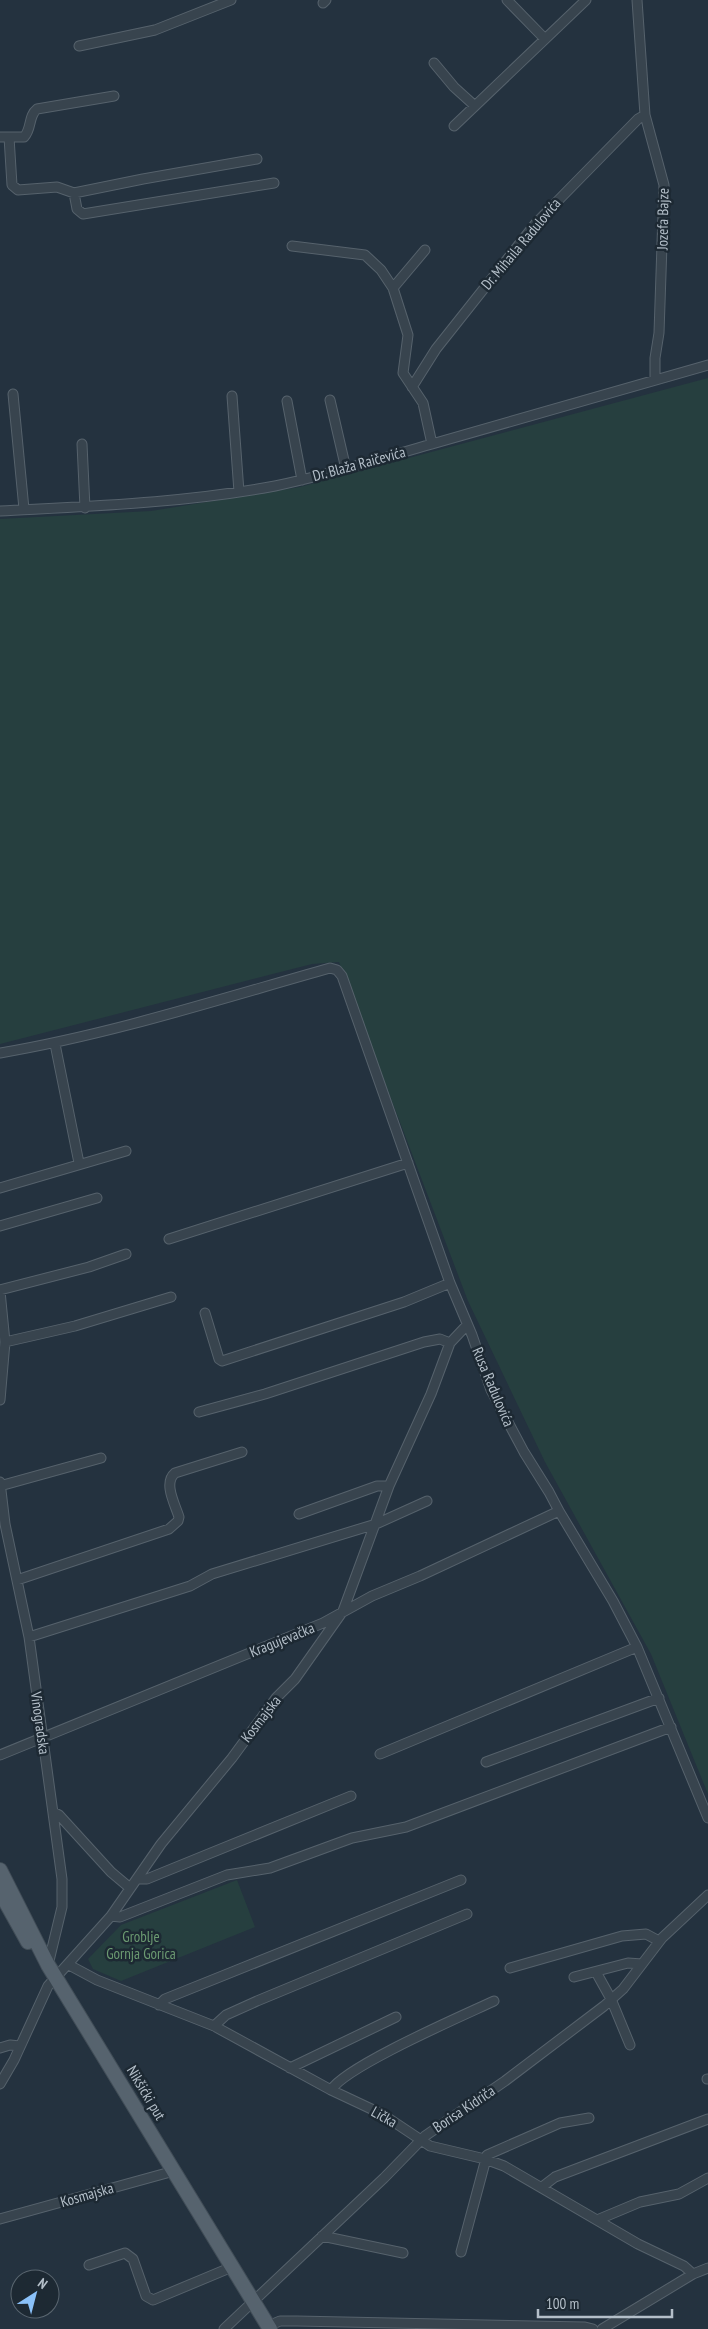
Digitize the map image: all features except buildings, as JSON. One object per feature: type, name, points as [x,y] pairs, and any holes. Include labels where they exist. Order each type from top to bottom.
[{"type":"main road","name":"Nikšićki put","points":[[0,1870],[48,1965],[58,1978],[269,2328]]},
{"type":"main road","points":[[0,1892],[28,1942],[48,1965]]},
{"type":"street","points":[[79,46],[155,30],[231,0]]},
{"type":"street","points":[[507,0],[545,39]]},
{"type":"street","points":[[454,126],[586,0]]},
{"type":"street","name":"Jozefa Bajze","points":[[637,0],[645,115],[664,185],[659,333],[655,358],[655,380]]},
{"type":"street","points":[[434,63],[454,87],[475,106]]},
{"type":"street","points":[[114,96],[37,109],[32,116],[28,134],[24,137],[9,137],[12,184],[14,188],[18,190],[57,187],[74,193],[257,159]]},
{"type":"street","name":"Dr. Mihaila Radulovića","points":[[412,387],[436,349],[536,223],[638,119],[645,115]]},
{"type":"street","points":[[74,193],[77,209],[83,214],[274,183]]},
{"type":"street","points":[[292,246],[365,255],[381,270],[393,288],[409,338],[402,370],[426,411],[432,444]]},
{"type":"street","points":[[393,288],[425,250]]},
{"type":"street","name":"Dr. Blaža Raičevića","points":[[0,511],[85,508],[184,500],[302,480],[708,365]]},
{"type":"street","points":[[13,394],[24,510]]},
{"type":"street","points":[[232,396],[239,492]]},
{"type":"street","points":[[330,400],[346,469]]},
{"type":"street","points":[[287,401],[302,480]]},
{"type":"street","points":[[82,444],[85,508]]},
{"type":"street","name":"Rusa Radulovića","points":[[55,1044],[133,1024],[330,968],[337,970],[342,976],[450,1283],[468,1324],[499,1407],[613,1601],[637,1647],[708,1818]]},
{"type":"street","points":[[0,1053],[55,1044],[79,1163]]},
{"type":"street","points":[[0,1188],[79,1163],[126,1151]]},
{"type":"street","points":[[169,1238],[408,1163]]},
{"type":"street","points":[[0,1226],[97,1198]]},
{"type":"street","points":[[0,1400],[5,1342],[1,1322],[0,1290],[89,1267],[126,1254]]},
{"type":"street","points":[[204,1313],[219,1359],[222,1361],[404,1302],[450,1283]]},
{"type":"street","points":[[5,1342],[75,1326],[171,1297]]},
{"type":"street","name":"Kosmajska","points":[[1,2082],[45,1991],[111,1916],[161,1844],[232,1758],[264,1713],[295,1679],[343,1611],[389,1486],[431,1394],[450,1343],[468,1324]]},
{"type":"street","points":[[199,1412],[265,1394],[424,1342],[440,1339],[450,1343]]},
{"type":"street","points":[[18,1580],[169,1529],[178,1521],[179,1517],[169,1484],[171,1477],[175,1473],[242,1452]]},
{"type":"street","points":[[0,1486],[101,1458]]},
{"type":"street","name":"Vinogradska","points":[[0,1482],[5,1524],[29,1638],[62,1879],[62,1906],[48,1965]]},
{"type":"street","points":[[299,1514],[377,1486],[389,1486]]},
{"type":"street","points":[[29,1638],[190,1586],[212,1574],[376,1524],[427,1501]]},
{"type":"street","name":"Kragujevačka","points":[[0,1755],[324,1623],[372,1596],[420,1576],[559,1511]]},
{"type":"street","points":[[380,1754],[637,1647]]},
{"type":"street","points":[[486,1762],[659,1698]]},
{"type":"street","points":[[111,1916],[120,1917],[227,1875],[270,1868],[352,1838],[406,1827],[671,1727]]},
{"type":"street","points":[[137,1879],[148,1878],[351,1796]]},
{"type":"street","points":[[53,1812],[59,1815],[111,1872],[130,1888]]},
{"type":"street","points":[[159,2005],[166,1999],[461,1880]]},
{"type":"street","name":"Borisa Kidriča","points":[[224,2329],[421,2140],[444,2122],[505,2082],[623,1989],[658,1942],[708,1895]]},
{"type":"street","points":[[214,2026],[226,2015],[257,2001],[467,1914]]},
{"type":"street","points":[[510,1968],[622,1936],[646,1934],[658,1942]]},
{"type":"street","points":[[574,1977],[628,1963],[642,1964]]},
{"type":"street","name":"Lička","points":[[69,1965],[97,1980],[214,2026],[331,2090],[382,2114],[421,2140],[438,2148],[485,2159],[504,2166],[638,2244],[684,2266],[693,2274]]},
{"type":"street","points":[[596,1972],[611,1999],[630,2046]]},
{"type":"street","points":[[331,2090],[340,2080],[399,2046],[494,2001]]},
{"type":"street","points":[[290,2068],[396,2017]]},
{"type":"street","points":[[0,2048],[10,2045],[20,2046]]},
{"type":"street","points":[[461,2252],[485,2159],[494,2151],[560,2123],[589,2118]]},
{"type":"street","points":[[542,2187],[555,2177],[708,2119]]},
{"type":"street","name":"Kosmajska","points":[[0,2219],[174,2171]]},
{"type":"street","points":[[597,2220],[640,2202],[679,2194],[708,2178]]},
{"type":"street","points":[[322,2236],[403,2254]]},
{"type":"street","points":[[89,2264],[125,2253],[130,2255],[146,2296],[153,2300],[232,2267]]},
{"type":"street","points":[[602,2329],[693,2274],[708,2268]]},
{"type":"street","points":[[269,2328],[280,2321],[297,2321],[585,2327],[593,2329]]},
{"type":"green space","points":[[708,378],[708,1794],[651,1654],[545,1462],[468,1301],[339,962],[312,964],[0,1044],[0,519],[151,511],[300,487]]},
{"type":"green space","name":"Groblje Gornja Gorica","points":[[237,1880],[255,1927],[121,1981],[93,1969],[88,1959],[121,1925]]}]
